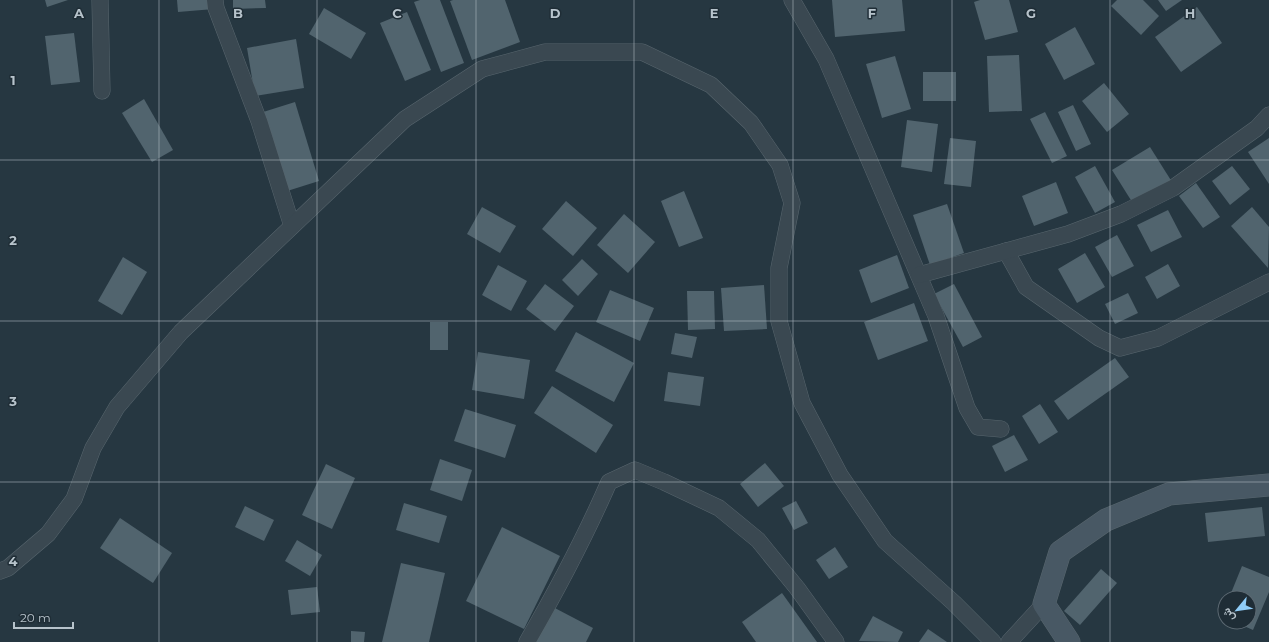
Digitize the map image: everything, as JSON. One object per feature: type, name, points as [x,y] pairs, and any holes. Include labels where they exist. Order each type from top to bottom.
[{"type":"main road","points":[[1069,642],[1044,604],[1060,552],[1106,520],[1169,494],[1269,485]]},
{"type":"street","points":[[100,0],[102,91]]},
{"type":"street","points":[[215,0],[216,8],[259,121],[292,226]]},
{"type":"street","points":[[792,0],[826,59],[919,275],[936,316],[967,408],[978,427],[1001,429]]},
{"type":"street","points":[[0,571],[8,568],[48,534],[74,499],[93,448],[117,407],[181,332],[405,119],[482,69],[545,52],[642,52],[711,85],[751,123],[780,165],[792,203],[779,268],[779,321],[802,403],[840,475],[884,541],[954,603],[993,642]]},
{"type":"street","points":[[919,275],[1068,234],[1121,214],[1173,188],[1257,128],[1269,115]]},
{"type":"street","points":[[1006,251],[1026,287],[1099,338],[1120,348],[1158,338],[1269,282]]},
{"type":"street","points":[[527,642],[557,591],[592,521],[609,482],[635,470],[719,508],[758,540],[797,588],[836,642]]},
{"type":"street","points":[[1010,642],[1044,604]]},
{"type":"building","points":[[45,0],[68,0],[47,7]]},
{"type":"building","points":[[177,0],[213,0],[214,9],[178,12]]},
{"type":"building","points":[[233,0],[265,0],[266,8],[233,9]]},
{"type":"building","points":[[420,0],[440,0],[464,63],[441,72],[414,2]]},
{"type":"building","points":[[505,0],[520,42],[472,60],[450,1]]},
{"type":"building","points":[[832,0],[902,0],[905,31],[835,37]]},
{"type":"building","points":[[980,0],[1009,0],[1018,32],[985,40],[974,2]]},
{"type":"building","points":[[1117,0],[1143,0],[1159,16],[1141,35],[1111,6]]},
{"type":"building","points":[[1158,0],[1182,0],[1166,11]]},
{"type":"building","points":[[1197,7],[1222,43],[1181,72],[1155,37]]},
{"type":"building","points":[[324,8],[366,33],[351,59],[309,34]]},
{"type":"building","points":[[407,12],[431,70],[405,81],[380,23]]},
{"type":"building","points":[[1075,27],[1095,64],[1064,80],[1045,44]]},
{"type":"building","points":[[74,33],[80,82],[51,85],[45,36]]},
{"type":"building","points":[[296,39],[304,88],[255,96],[247,48]]},
{"type":"building","points":[[1019,55],[1022,111],[989,112],[987,56]]},
{"type":"building","points":[[895,56],[911,109],[882,118],[866,64]]},
{"type":"building","points":[[923,72],[956,72],[956,101],[923,101]]},
{"type":"building","points":[[1104,83],[1129,114],[1107,132],[1082,101]]},
{"type":"building","points":[[144,99],[173,150],[152,162],[122,113]]},
{"type":"building","points":[[295,102],[319,181],[284,192],[260,113]]},
{"type":"building","points":[[1073,105],[1091,144],[1076,151],[1058,112]]},
{"type":"building","points":[[1045,112],[1067,156],[1052,163],[1030,119]]},
{"type":"building","points":[[907,120],[938,124],[932,172],[901,167]]},
{"type":"building","points":[[950,138],[976,141],[971,187],[944,184]]},
{"type":"building","points":[[1269,138],[1269,184],[1248,152]]},
{"type":"building","points":[[1150,147],[1172,182],[1134,205],[1112,170]]},
{"type":"building","points":[[1095,166],[1115,202],[1095,213],[1075,177]]},
{"type":"building","points":[[1232,166],[1250,189],[1230,205],[1212,181]]},
{"type":"building","points":[[1056,182],[1068,213],[1034,226],[1022,196]]},
{"type":"building","points":[[1196,183],[1220,217],[1203,228],[1179,196]]},
{"type":"building","points":[[684,191],[703,238],[679,247],[661,201]]},
{"type":"building","points":[[566,201],[597,228],[573,256],[542,229]]},
{"type":"building","points":[[947,204],[964,253],[930,265],[913,215]]},
{"type":"building","points":[[482,207],[516,226],[500,253],[467,234]]},
{"type":"building","points":[[1252,207],[1269,227],[1268,268],[1231,226]]},
{"type":"building","points":[[1168,210],[1182,237],[1151,252],[1137,225]]},
{"type":"building","points":[[624,214],[655,242],[628,273],[597,245]]},
{"type":"building","points":[[1117,235],[1134,266],[1112,277],[1095,247]]},
{"type":"building","points":[[1085,253],[1105,287],[1077,303],[1058,269]]},
{"type":"building","points":[[897,255],[909,288],[871,303],[859,270]]},
{"type":"building","points":[[123,257],[147,272],[122,315],[98,301]]},
{"type":"building","points":[[582,259],[598,274],[578,296],[562,280]]},
{"type":"building","points":[[1168,264],[1180,286],[1157,299],[1145,277]]},
{"type":"building","points":[[498,265],[527,281],[511,311],[482,295]]},
{"type":"building","points":[[545,284],[574,306],[555,331],[526,309]]},
{"type":"building","points":[[954,284],[982,337],[963,347],[934,294]]},
{"type":"building","points":[[764,285],[767,329],[724,331],[721,288]]},
{"type":"building","points":[[610,290],[654,308],[640,341],[596,322]]},
{"type":"building","points":[[687,291],[714,291],[715,329],[688,330]]},
{"type":"building","points":[[1128,293],[1138,313],[1115,324],[1105,304]]},
{"type":"building","points":[[914,303],[928,341],[878,360],[864,322]]},
{"type":"building","points":[[430,322],[448,322],[448,350],[430,350]]},
{"type":"building","points":[[576,332],[634,363],[614,402],[555,371]]},
{"type":"building","points":[[675,333],[697,337],[692,358],[671,354]]},
{"type":"building","points":[[478,352],[530,360],[524,399],[472,390]]},
{"type":"building","points":[[1115,358],[1129,377],[1068,420],[1054,401]]},
{"type":"building","points":[[668,372],[704,377],[700,406],[664,401]]},
{"type":"building","points":[[552,386],[613,425],[596,453],[534,413]]},
{"type":"building","points":[[1040,404],[1058,432],[1039,444],[1022,416]]},
{"type":"building","points":[[465,409],[516,425],[505,458],[454,441]]},
{"type":"building","points":[[1014,435],[1028,460],[1005,472],[992,446]]},
{"type":"building","points":[[440,459],[472,470],[462,501],[430,490]]},
{"type":"building","points":[[765,463],[784,486],[758,507],[740,484]]},
{"type":"building","points":[[326,464],[355,478],[332,529],[302,515]]},
{"type":"building","points":[[796,501],[808,523],[794,530],[782,508]]},
{"type":"building","points":[[404,503],[447,516],[439,543],[396,530]]},
{"type":"building","points":[[245,506],[274,520],[264,541],[235,527]]},
{"type":"building","points":[[1262,507],[1265,536],[1208,542],[1205,513]]},
{"type":"building","points":[[120,518],[172,553],[153,583],[100,548]]},
{"type":"building","points":[[502,527],[560,556],[524,629],[466,601]]},
{"type":"building","points":[[297,540],[322,555],[310,576],[285,561]]},
{"type":"building","points":[[835,547],[848,567],[829,579],[816,560]]},
{"type":"building","points":[[401,563],[445,573],[429,642],[382,642]]},
{"type":"building","points":[[1242,566],[1269,577],[1269,592],[1257,620],[1257,590],[1232,590]]},
{"type":"building","points":[[1101,569],[1117,583],[1080,625],[1064,611]]},
{"type":"building","points":[[317,587],[320,612],[291,615],[288,590]]},
{"type":"building","points":[[782,593],[817,642],[756,642],[742,622]]},
{"type":"building","points":[[551,606],[593,628],[586,642],[532,642]]},
{"type":"building","points":[[873,616],[903,632],[898,642],[859,641]]},
{"type":"building","points":[[928,629],[947,642],[919,642]]},
{"type":"building","points":[[351,631],[365,632],[364,642],[351,642]]}]
